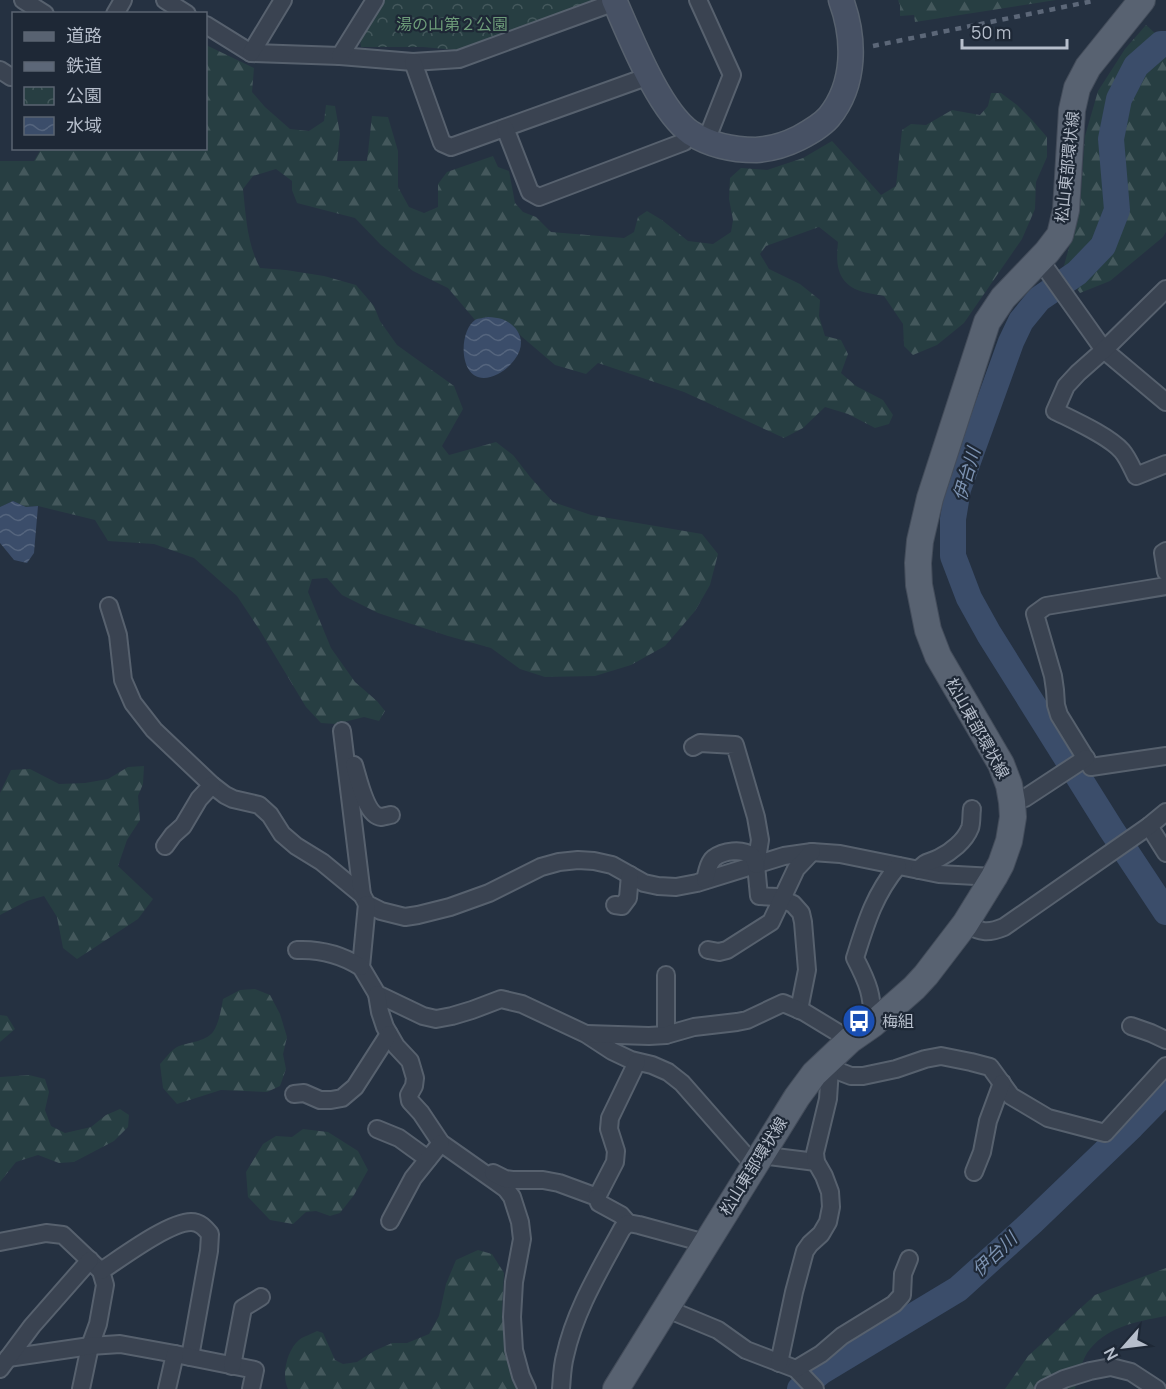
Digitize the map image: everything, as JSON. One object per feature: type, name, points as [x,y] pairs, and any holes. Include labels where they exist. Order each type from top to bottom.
[{"type":"main road","name":"松山東部環状線","points":[[616,1389],[664,1308],[797,1097],[814,1074],[827,1066],[849,1040],[873,1024],[926,975],[965,924],[1001,864],[1009,841],[1013,817],[1009,785],[1001,764],[938,656],[928,630],[919,585],[920,541],[930,498],[987,322],[1003,298],[1046,268],[1060,235],[1066,210],[1072,110],[1077,88],[1088,67],[1139,1]]},
{"type":"street","points":[[23,0],[42,12]]},
{"type":"street","points":[[165,0],[184,12]]},
{"type":"street","points":[[251,53],[283,0]]},
{"type":"street","points":[[340,56],[375,0]]},
{"type":"street","points":[[505,128],[530,192],[539,197],[698,137],[732,75],[698,0]]},
{"type":"street","points":[[207,26],[251,53],[340,56],[413,62],[459,59],[615,1],[649,76],[675,118],[698,137],[721,146],[742,150],[766,150],[786,145],[810,132],[828,117],[840,99],[847,80],[851,38],[841,0]]},
{"type":"street","points":[[413,62],[442,143],[451,147],[649,76]]},
{"type":"street","points":[[1046,268],[1104,350],[1166,402]]},
{"type":"street","points":[[1164,469],[1136,476],[1122,451],[1112,442],[1055,411],[1066,386],[1166,289]]},
{"type":"street","points":[[1166,551],[1163,552],[1166,572]]},
{"type":"street","points":[[1166,586],[1046,606],[1035,614],[1053,676],[1059,715],[1091,767],[1166,756]]},
{"type":"street","points":[[109,606],[118,635],[123,680],[133,703],[154,730],[212,786],[233,799],[260,805],[270,815],[282,834],[296,846],[321,862],[381,911],[394,915],[405,917],[450,907],[510,884],[541,867],[578,860],[612,865],[644,883],[676,887],[784,856],[812,852],[840,854],[939,874],[994,877]]},
{"type":"street","points":[[361,967],[365,899],[342,737],[348,748],[368,808],[373,814],[381,817],[391,815]]},
{"type":"street","points":[[693,747],[700,743],[735,745],[756,817],[760,840],[756,865],[759,896],[782,899],[793,904],[801,913],[807,970],[799,1010]]},
{"type":"street","points":[[1012,802],[1025,798],[1084,759]]},
{"type":"street","points":[[165,846],[183,826],[199,800],[212,786]]},
{"type":"street","points":[[919,870],[924,863],[945,855],[961,841],[970,828],[972,808]]},
{"type":"street","points":[[965,924],[979,931],[992,932],[1004,927],[1102,860],[1166,812]]},
{"type":"street","points":[[1149,826],[1166,854]]},
{"type":"street","points":[[708,950],[719,952],[727,950],[771,922],[796,869],[812,852]]},
{"type":"street","points":[[873,1024],[872,1000],[868,983],[855,958],[871,910],[886,880],[898,866]]},
{"type":"street","points":[[615,905],[622,906],[628,898],[630,875]]},
{"type":"street","points":[[297,950],[311,950],[336,956],[352,961],[361,967],[377,994],[385,1027],[396,1046],[410,1061],[415,1078],[409,1095],[410,1101],[441,1143],[506,1189],[512,1197],[520,1222],[522,1239],[514,1282],[512,1317],[514,1350],[527,1389]]},
{"type":"street","points":[[666,975],[666,1035]]},
{"type":"street","points":[[377,994],[423,1016],[436,1019],[472,1010],[501,999],[522,1004],[586,1034],[612,1051],[668,1072],[682,1083],[757,1160],[816,1162]]},
{"type":"street","points":[[586,1034],[666,1035],[693,1027],[747,1020],[783,1003],[849,1040]]},
{"type":"street","points":[[1131,1026],[1152,1032],[1166,1040]]},
{"type":"street","points":[[294,1094],[304,1093],[320,1100],[342,1098],[355,1087],[389,1034]]},
{"type":"street","points":[[779,1363],[805,1251],[821,1234],[828,1222],[831,1207],[830,1191],[816,1162],[815,1152],[828,1099],[827,1066],[851,1076],[863,1076],[941,1056],[990,1067],[1011,1096],[1048,1118],[1106,1132],[1166,1066]]},
{"type":"street","points":[[637,1062],[610,1118],[609,1129],[616,1151],[615,1162],[597,1197],[599,1203],[621,1215],[628,1223],[705,1243]]},
{"type":"street","points":[[974,1172],[982,1152],[988,1120],[1002,1083]]},
{"type":"street","points":[[377,1129],[399,1138],[428,1159]]},
{"type":"street","points":[[390,1221],[413,1178],[441,1143]]},
{"type":"street","points":[[478,1169],[485,1168],[505,1179],[543,1180],[559,1183],[597,1197]]},
{"type":"street","points":[[4,1364],[32,1326],[96,1265],[169,1227],[191,1222],[202,1225],[210,1234],[210,1251],[183,1355],[167,1389]]},
{"type":"street","points":[[561,1389],[564,1358],[575,1321],[589,1289],[622,1229],[628,1223]]},
{"type":"street","points":[[1,1243],[46,1233],[63,1235],[96,1265],[105,1285],[98,1324],[90,1346],[81,1389]]},
{"type":"street","points":[[798,1372],[842,1336],[894,1304],[902,1295],[903,1274],[909,1259]]},
{"type":"street","points":[[232,1366],[243,1308],[261,1297]]},
{"type":"street","points":[[664,1308],[718,1330],[746,1350],[798,1372],[814,1389]]},
{"type":"street","points":[[4,1364],[90,1346],[120,1344],[255,1370],[251,1389]]},
{"type":"street","points":[[1044,1389],[1064,1379],[1111,1367],[1131,1372],[1157,1389]]},
{"type":"green space","name":"湯の山第２公園","points":[[383,0],[593,0],[554,17],[456,50],[423,47],[361,47],[360,40]]},
{"type":"green space","points":[[898,0],[1056,0],[915,22],[914,15],[900,16]]},
{"type":"green space","points":[[1146,25],[1166,43],[1166,232],[1110,281],[1080,293],[1063,269],[1080,208],[1085,136],[1098,91],[1125,49]]},
{"type":"green space","points":[[207,45],[254,68],[252,92],[290,129],[309,131],[324,121],[326,105],[335,106],[340,134],[337,161],[367,161],[372,116],[388,117],[398,151],[398,187],[409,207],[424,213],[438,207],[438,184],[447,172],[493,156],[498,167],[509,171],[515,203],[523,212],[536,217],[551,232],[624,238],[634,232],[638,217],[647,211],[688,241],[713,244],[731,232],[733,220],[729,199],[730,178],[741,168],[767,170],[803,158],[832,141],[881,195],[896,186],[902,130],[911,124],[926,125],[952,110],[980,115],[988,106],[991,93],[1001,93],[1017,105],[1047,137],[1047,157],[1036,182],[1035,209],[1022,239],[964,323],[937,345],[913,355],[904,346],[903,324],[884,296],[858,290],[844,280],[837,263],[838,242],[819,227],[766,246],[760,254],[769,269],[800,284],[820,300],[819,316],[825,336],[841,340],[848,354],[841,373],[856,386],[883,400],[893,415],[889,424],[875,428],[848,414],[825,407],[803,428],[784,438],[684,392],[598,363],[586,374],[555,365],[521,336],[513,326],[488,317],[475,320],[448,288],[413,271],[381,245],[355,218],[297,203],[292,190],[292,181],[276,169],[253,176],[243,189],[250,239],[260,268],[324,276],[356,285],[374,306],[380,321],[397,345],[454,386],[463,409],[442,446],[449,455],[496,442],[513,455],[553,502],[591,515],[702,534],[718,554],[710,585],[695,611],[665,646],[631,665],[595,676],[545,677],[520,669],[491,648],[378,613],[342,595],[327,578],[312,579],[308,592],[331,648],[355,682],[385,711],[379,721],[364,717],[336,724],[321,723],[306,707],[237,596],[194,558],[154,544],[108,541],[95,520],[38,506],[26,507],[13,501],[0,507],[0,161],[34,161],[40,150],[207,150]]},
{"type":"green space","points":[[144,766],[143,784],[138,796],[140,820],[127,840],[118,866],[153,899],[138,919],[77,959],[63,948],[57,917],[44,896],[27,901],[0,915],[0,793],[11,770],[30,769],[59,784],[108,779],[128,767]]},
{"type":"green space","points":[[255,989],[270,995],[280,1014],[287,1037],[283,1054],[286,1069],[280,1086],[267,1092],[221,1090],[177,1104],[163,1088],[160,1064],[177,1047],[201,1040],[213,1032],[223,999],[240,990]]},
{"type":"green space","points":[[0,1015],[7,1016],[15,1029],[0,1042]]},
{"type":"green space","points":[[29,1075],[45,1079],[49,1092],[45,1110],[51,1126],[65,1133],[91,1127],[106,1115],[120,1109],[129,1115],[128,1127],[114,1141],[74,1162],[59,1163],[38,1155],[16,1162],[0,1182],[0,1077]]},
{"type":"green space","points":[[303,1129],[328,1132],[358,1151],[368,1170],[354,1195],[340,1213],[330,1216],[316,1211],[306,1212],[293,1224],[270,1220],[248,1197],[246,1172],[263,1144],[276,1136],[292,1137]]},
{"type":"green space","points":[[478,1250],[492,1254],[504,1273],[502,1310],[508,1364],[518,1389],[288,1389],[285,1370],[291,1350],[303,1337],[317,1331],[323,1333],[335,1360],[343,1364],[357,1362],[392,1343],[407,1343],[429,1334],[439,1316],[446,1284],[456,1260]]},
{"type":"green space","points":[[1166,1268],[1166,1316],[1122,1327],[1103,1337],[1087,1353],[1075,1389],[1005,1389],[1028,1356],[1095,1295]]},
{"type":"water","points":[[488,317],[502,319],[513,326],[520,336],[521,347],[509,366],[498,374],[485,378],[475,376],[469,369],[464,348],[469,327],[475,320]]},
{"type":"water","points":[[13,501],[26,507],[38,506],[34,553],[27,563],[14,560],[0,543],[0,507]]},
{"type":"waterway","name":"伊台川","points":[[1166,44],[1161,44],[1136,66],[1119,99],[1111,139],[1117,210],[1103,246],[1077,273],[1039,299],[1021,321],[1011,342],[958,489],[953,519],[953,556],[969,598],[989,634],[1111,829],[1166,912]]},
{"type":"waterway","name":"伊台川","points":[[800,1389],[822,1371],[958,1289],[1032,1222],[1166,1091]]},
{"type":"railway","points":[[873,46],[1093,1]]},
{"type":"place","name":"梅組","points":[[859,1021]]}]
